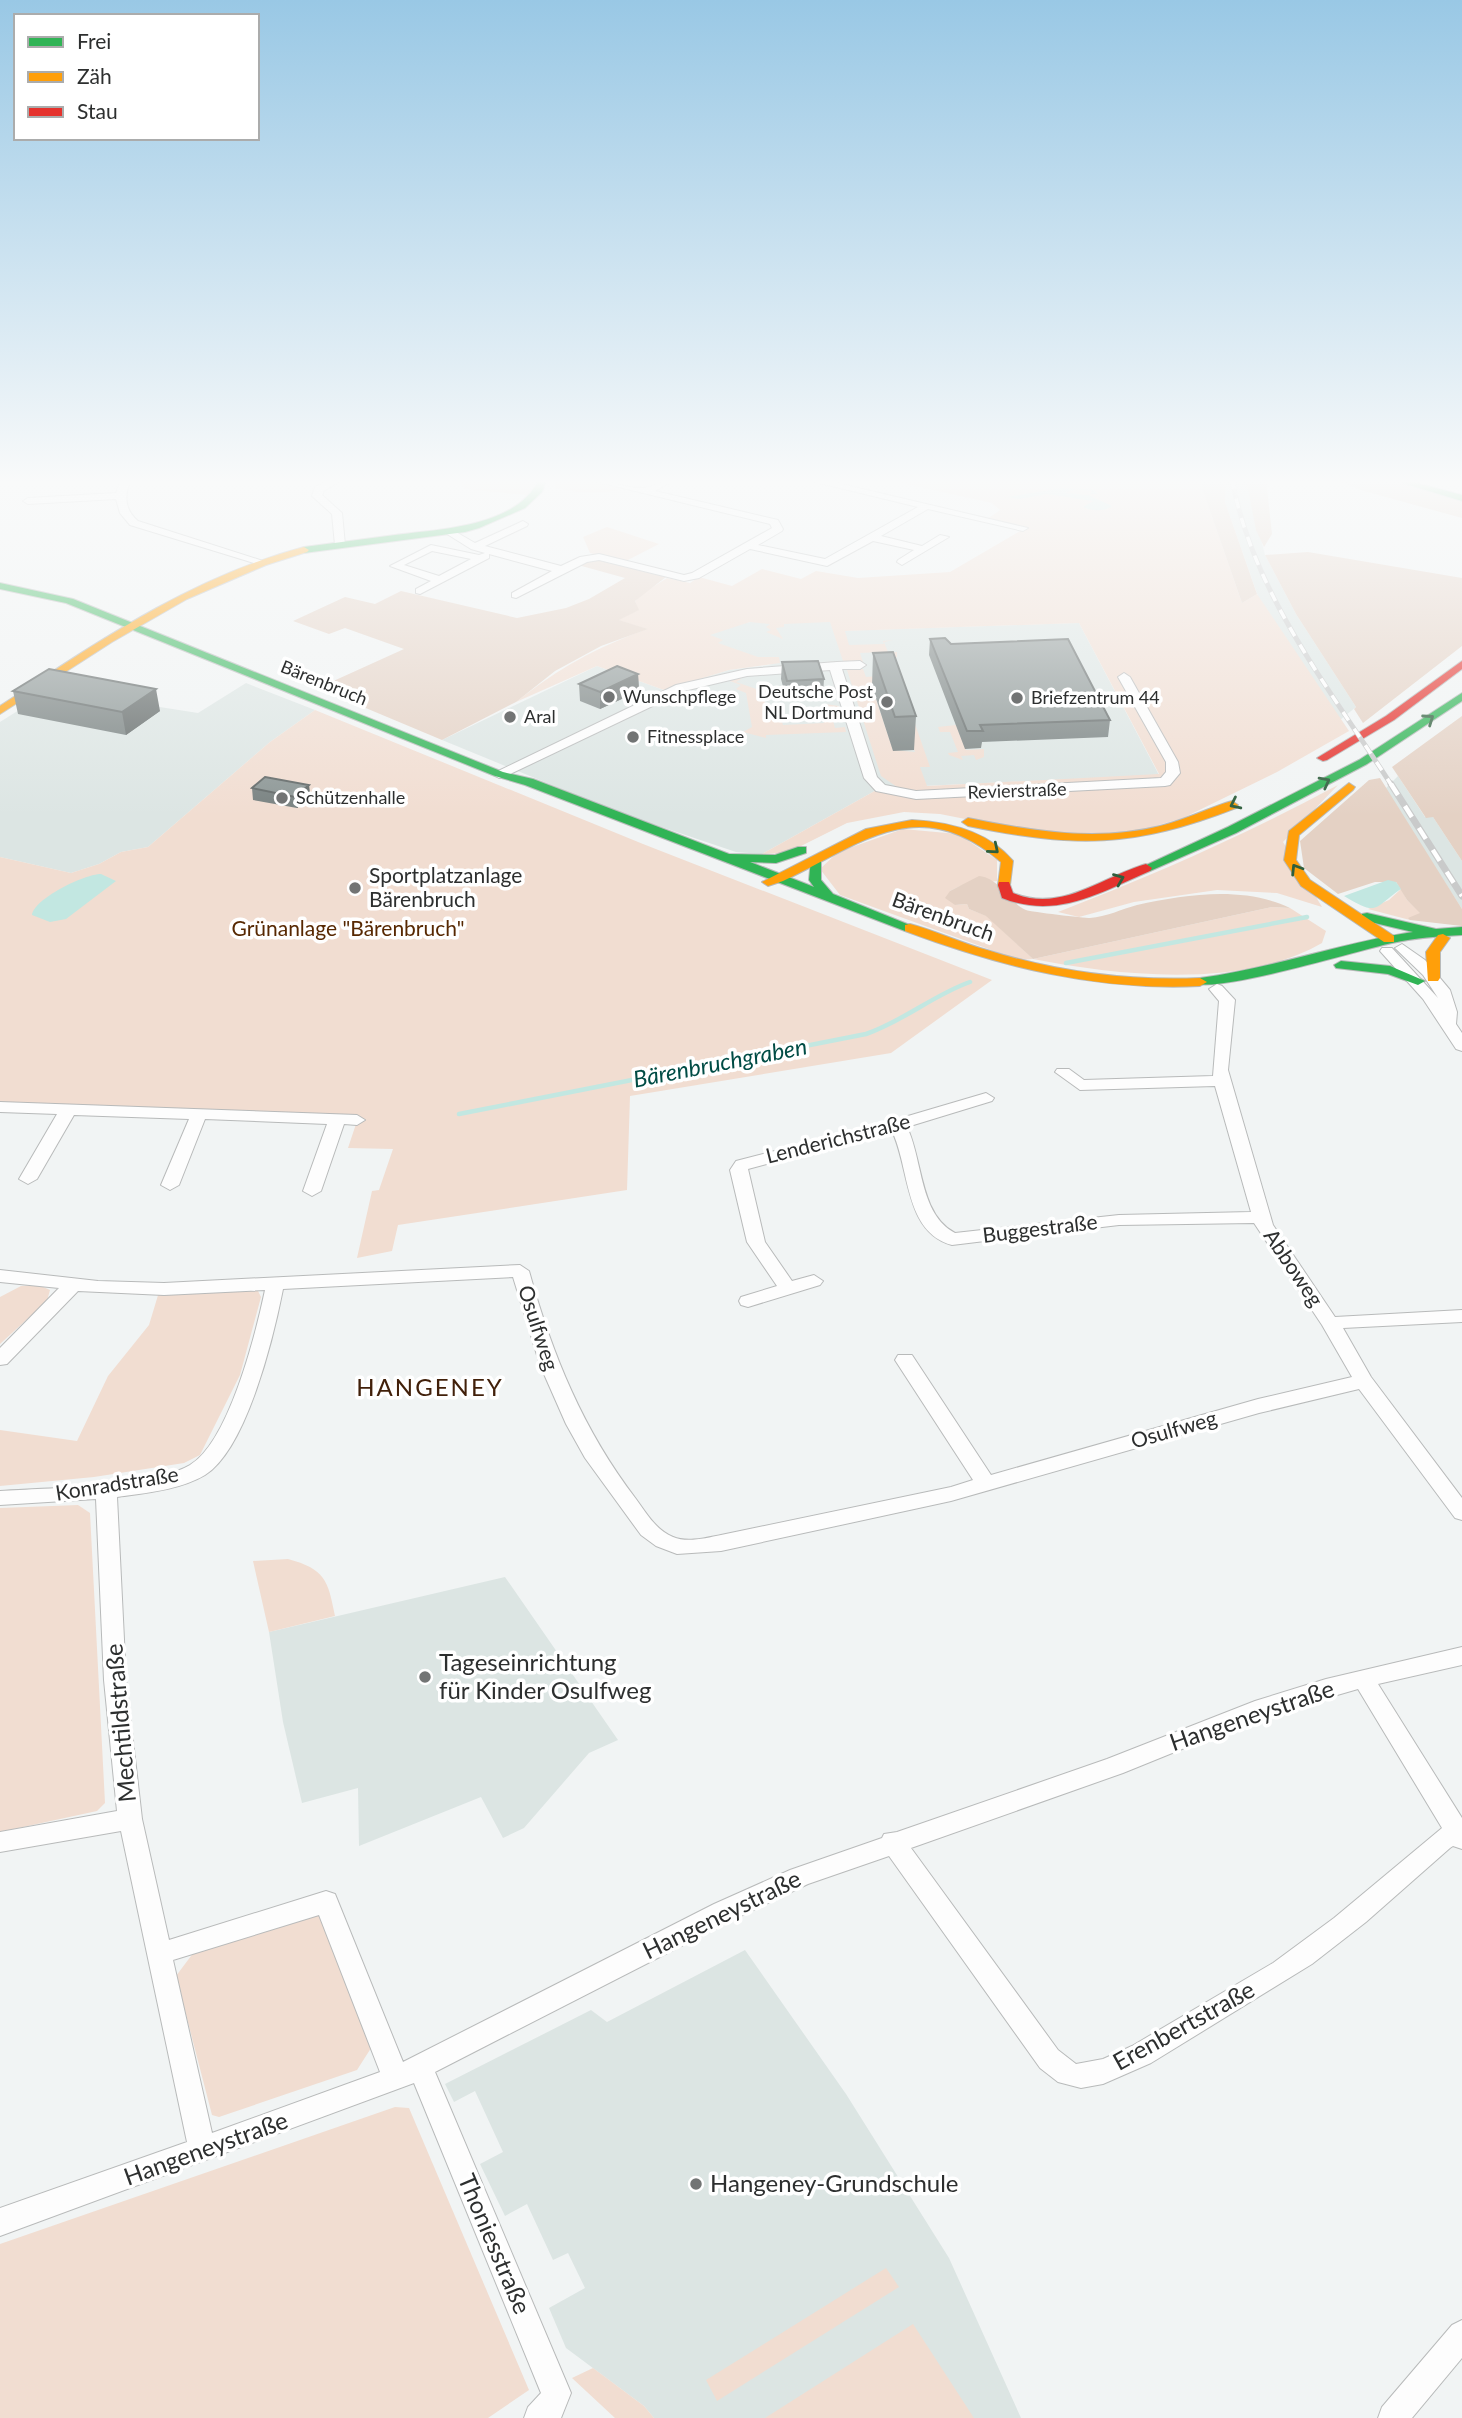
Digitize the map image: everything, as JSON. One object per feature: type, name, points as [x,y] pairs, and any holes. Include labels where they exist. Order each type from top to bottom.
[{"type":"main road","name":"Bärenbruch","points":[[27,592],[69,601],[135,626],[499,774],[546,797],[828,896],[995,959],[1050,973],[1117,982],[1173,983],[1234,979],[1462,932]]},
{"type":"main road","points":[[0,712],[194,592]]},
{"type":"main road","points":[[1307,768],[1390,718],[1462,664]]},
{"type":"main road","points":[[729,858],[776,859],[814,853],[878,829],[911,825],[941,827],[980,838],[1000,852],[1007,861],[1004,889],[1013,899],[1031,905],[1056,904],[1232,830],[1396,742],[1462,696]]},
{"type":"main road","points":[[1393,946],[1294,872],[1288,845],[1293,834],[1306,821],[1370,771],[1396,742]]},
{"type":"main road","name":"Bärenbruch","points":[[499,774],[529,782],[729,858],[967,960],[1009,972],[1093,987],[1217,989],[1284,981],[1341,965],[1393,946]]},
{"type":"main road","points":[[773,878],[864,822],[917,816],[961,821],[1056,841],[1105,841],[1189,824],[1246,798]]},
{"type":"main road","points":[[814,853],[815,880],[828,896]]},
{"type":"main road","points":[[1341,965],[1390,970],[1425,979],[1440,935],[1348,911]]},
{"type":"street","points":[[516,595],[522,592]]},
{"type":"street","points":[[499,774],[680,688],[742,672],[860,665]]},
{"type":"street","name":"Revierstraße","points":[[835,666],[871,778],[881,788],[916,795],[1164,782],[1173,773],[1171,762],[1124,677]]},
{"type":"street","points":[[1393,946],[1425,979],[1462,1046]]},
{"type":"street","name":"Abboweg","points":[[1217,989],[1227,1000],[1220,1070],[1222,1082],[1260,1217],[1330,1323],[1364,1381],[1462,1513]]},
{"type":"street","points":[[1063,1072],[1080,1085],[1222,1082]]},
{"type":"street","name":"Lenderichstraße","points":[[788,1289],[756,1242],[738,1170],[750,1162],[897,1125],[985,1097]]},
{"type":"street","points":[[0,1107],[357,1120]]},
{"type":"street","points":[[28,1179],[68,1110]]},
{"type":"street","points":[[170,1185],[199,1114]]},
{"type":"street","points":[[312,1191],[337,1120]]},
{"type":"street","name":"Buggestraße","points":[[897,1125],[904,1135],[911,1173],[922,1201],[936,1230],[952,1239],[1119,1220],[1260,1217]]},
{"type":"street","name":"Osulfweg","points":[[0,1276],[73,1285],[155,1289],[520,1271],[535,1331],[562,1397],[589,1447],[609,1480],[651,1532],[673,1545],[721,1543],[986,1484],[1258,1406],[1364,1381]]},
{"type":"street","points":[[748,1301],[814,1281]]},
{"type":"street","points":[[0,1359],[73,1285]]},
{"type":"street","name":"Konradstraße","points":[[0,1498],[106,1490],[177,1477],[200,1469],[220,1445],[250,1379],[269,1319],[275,1285]]},
{"type":"street","points":[[1330,1323],[1462,1316]]},
{"type":"street","points":[[905,1360],[986,1484]]},
{"type":"street","name":"Mechtildstraße","points":[[106,1490],[115,1680],[130,1819],[202,2150]]},
{"type":"street","name":"Hangeneystraße","points":[[0,2222],[408,2073],[723,1912],[799,1877],[892,1842],[1115,1766],[1255,1710],[1363,1679],[1462,1656]]},
{"type":"street","points":[[1363,1679],[1460,1834]]},
{"type":"street","points":[[0,1842],[130,1819]]},
{"type":"street","name":"Erenbertstraße","points":[[892,1842],[1049,2059],[1063,2071],[1081,2077],[1105,2070],[1154,2048],[1278,1974],[1343,1926],[1432,1847],[1460,1834]]},
{"type":"street","points":[[158,1954],[326,1902],[408,2073]]},
{"type":"street","name":"Thoniesstraße","points":[[408,2073],[556,2393],[550,2409],[539,2418]]},
{"type":"street","points":[[1393,2418],[1462,2335]]},
{"type":"shaded area","points":[[399,592],[517,618],[566,608],[601,592],[647,592],[635,601],[639,610],[619,620],[648,629],[601,646],[555,671],[516,702],[442,740],[318,688],[404,649],[345,628],[329,634],[293,621],[345,597],[375,604]]},
{"type":"shaded area","points":[[1238,592],[1256,592],[1257,594],[1242,603]]},
{"type":"shaded area","points":[[1256,592],[1284,592],[1356,707],[1340,720],[1260,602]]},
{"type":"shaded area","points":[[1284,592],[1462,592],[1462,646],[1363,723],[1354,709],[1356,707]]},
{"type":"shaded area","points":[[760,620],[832,622],[835,631],[1079,623],[1159,775],[880,788],[762,854],[736,852],[620,813],[442,740],[597,666],[664,690],[729,670],[771,665],[701,638],[726,627]]},
{"type":"shaded area","points":[[246,683],[315,710],[270,742],[148,847],[121,852],[99,864],[71,873],[0,857],[0,722],[51,690],[198,713]]},
{"type":"shaded area","points":[[1462,716],[1462,861],[1433,817],[1426,818],[1392,767]]},
{"type":"shaded area","points":[[1398,776],[1425,817],[1433,817],[1462,861],[1462,909],[1385,789]]},
{"type":"shaded area","points":[[1380,778],[1462,909],[1462,926],[1410,920],[1408,918],[1420,913],[1407,900],[1396,882],[1375,882],[1338,894],[1304,868],[1300,841],[1369,780]]},
{"type":"shaded area","points":[[101,874],[116,881],[66,919],[50,922],[32,915],[41,902],[61,888],[83,878]]},
{"type":"shaded area","points":[[979,876],[993,881],[1026,910],[1078,917],[1108,915],[1156,901],[1215,894],[1254,897],[1290,908],[1272,907],[1033,959],[986,916],[969,909],[967,904],[955,905],[945,898],[950,891]]},
{"type":"shaded area","points":[[1388,880],[1396,882],[1401,889],[1375,908],[1364,906],[1344,896]]},
{"type":"shaded area","name":"Tageseinrichtung für Kinder Osulfweg","points":[[505,1577],[618,1740],[589,1753],[524,1828],[503,1838],[481,1797],[359,1846],[358,1788],[302,1803],[283,1722],[269,1632]]},
{"type":"shaded area","name":"Hangeney-Grundschule","points":[[745,1950],[846,2094],[949,2258],[1021,2418],[654,2418],[644,2406],[566,2348],[549,2308],[585,2288],[568,2253],[553,2260],[527,2204],[505,2216],[480,2164],[503,2152],[475,2091],[454,2102],[445,2084],[591,2010],[607,2022]]},
{"type":"green space","points":[[645,592],[1238,592],[1242,603],[1257,594],[1349,731],[1277,772],[1183,818],[1131,833],[1036,833],[940,814],[904,812],[847,823],[787,853],[762,854],[880,788],[897,787],[881,776],[847,670],[863,669],[866,677],[878,676],[871,684],[893,750],[915,752],[905,723],[914,721],[930,767],[920,767],[927,786],[1159,774],[1079,623],[845,631],[849,645],[884,644],[883,641],[893,640],[884,642],[888,652],[897,652],[897,657],[885,660],[882,652],[860,653],[863,662],[810,663],[843,661],[830,622],[784,624],[784,627],[776,628],[783,639],[766,632],[771,630],[766,627],[770,624],[750,622],[710,635],[723,640],[718,643],[758,657],[779,657],[780,663],[729,670],[664,690],[597,666],[516,702],[578,660],[647,629],[618,620],[638,610],[635,601]]},
{"type":"green space","points":[[738,676],[741,679],[736,682],[762,691],[770,690],[763,692],[766,707],[779,710],[776,719],[781,719],[783,725],[824,723],[820,711],[792,709],[826,708],[825,704],[839,706],[842,716],[832,717],[835,728],[845,727],[846,732],[766,735],[766,738],[743,732],[752,727],[746,693],[736,689],[741,685],[727,680],[718,682]]},
{"type":"green space","name":"Grünanlage \"Bärenbruch\"","points":[[315,710],[643,844],[992,980],[891,1053],[630,1096],[627,1190],[398,1225],[392,1251],[357,1258],[372,1191],[379,1190],[393,1149],[348,1148],[357,1121],[0,1107],[0,857],[71,873],[99,864],[121,852],[148,847],[270,742]]},
{"type":"green space","points":[[956,725],[966,750],[984,749],[984,757],[976,760],[974,755],[961,756],[963,760],[949,755],[948,753],[958,752],[950,732],[940,732],[938,727]]},
{"type":"green space","points":[[1338,785],[1283,842],[1322,907],[1277,893],[1217,890],[1134,902],[1079,917],[1058,912],[1200,853]]},
{"type":"green space","points":[[903,829],[958,834],[997,860],[997,881],[960,886],[950,891],[955,905],[967,904],[969,909],[987,916],[1033,959],[1019,960],[840,895],[820,869],[838,852]]},
{"type":"green space","points":[[1401,889],[1407,900],[1421,913],[1410,920],[1368,909],[1389,900]]},
{"type":"green space","points":[[1272,907],[1290,908],[1326,931],[1322,943],[1290,958],[1219,973],[1141,974],[1033,959]]},
{"type":"green space","points":[[39,1285],[50,1290],[47,1301],[0,1344],[0,1297],[21,1286]]},
{"type":"green space","points":[[258,1291],[261,1297],[240,1375],[200,1455],[184,1463],[94,1477],[0,1486],[0,1430],[77,1441],[108,1376],[149,1325],[159,1292]]},
{"type":"green space","points":[[78,1505],[90,1513],[105,1803],[97,1811],[0,1832],[0,1508]]},
{"type":"green space","points":[[288,1559],[310,1567],[323,1578],[330,1593],[335,1616],[269,1632],[253,1561]]},
{"type":"green space","points":[[313,1912],[325,1920],[373,2045],[357,2070],[219,2117],[212,2115],[176,1976],[197,1948]]},
{"type":"green space","points":[[395,2107],[409,2108],[529,2390],[488,2418],[0,2418],[0,2244]]},
{"type":"green space","points":[[886,2268],[899,2287],[717,2401],[706,2380]]},
{"type":"green space","points":[[913,2324],[974,2418],[765,2418]]},
{"type":"green space","points":[[593,2368],[644,2406],[654,2418],[615,2418],[572,2378]]},
{"type":"building","name":"Briefzentrum 44","points":[[945,638],[951,644],[1068,639],[1110,720],[980,725],[983,731],[967,731],[930,639]]},
{"type":"building","points":[[893,652],[916,716],[895,717],[873,653]]},
{"type":"building","points":[[818,661],[824,679],[787,681],[782,662]]},
{"type":"building","points":[[617,666],[638,674],[600,692],[579,684]]},
{"type":"building","points":[[49,669],[156,689],[122,712],[13,691]]},
{"type":"building","points":[[265,777],[309,785],[295,797],[252,788]]},
{"type":"waterway","name":"Bärenbruchgraben","points":[[1066,963],[1307,917]]},
{"type":"waterway","name":"Bärenbruchgraben","points":[[459,1114],[866,1034],[970,982]]},
{"type":"railway","points":[[1272,592],[1320,677],[1392,786]]},
{"type":"railway","points":[[1391,784],[1462,896]]},
{"type":"traffic: fast","points":[[27,592],[69,601],[499,774],[529,782],[910,928]]},
{"type":"traffic: fast","points":[[1146,868],[1232,830],[1363,762],[1462,696]]},
{"type":"traffic: fast","points":[[729,858],[776,859],[802,850]]},
{"type":"traffic: fast","points":[[817,859],[815,880],[828,896]]},
{"type":"traffic: fast","points":[[1367,917],[1437,933]]},
{"type":"traffic: fast","points":[[1200,982],[1266,971],[1396,938],[1462,931]]},
{"type":"traffic: fast","points":[[1341,965],[1390,970],[1418,981]]},
{"type":"traffic: slow","points":[[0,711],[109,640],[194,592]]},
{"type":"traffic: slow","points":[[1349,787],[1293,834],[1290,860],[1305,883],[1389,939]]},
{"type":"traffic: slow","points":[[968,822],[1039,835],[1102,838],[1163,829],[1232,805]]},
{"type":"traffic: slow","points":[[768,882],[870,832],[912,824],[953,829],[991,847],[1007,861],[1004,885]]},
{"type":"traffic: slow","points":[[910,928],[980,953],[1052,972],[1126,982],[1200,982]]},
{"type":"traffic: slow","points":[[1433,978],[1433,952],[1443,938]]},
{"type":"traffic: jam","points":[[1323,758],[1390,718],[1462,664]]},
{"type":"traffic: jam","points":[[1004,885],[1007,895],[1024,902],[1059,902],[1095,891],[1146,868]]},
{"type":"place","name":"Wunschpflege","points":[[609,697]]},
{"type":"place","name":"Briefzentrum 44","points":[[1017,698]]},
{"type":"place","name":"Deutsche Post NL Dortmund","points":[[887,702]]},
{"type":"place","name":"Aral","points":[[510,717]]},
{"type":"place","name":"Fitnessplace","points":[[633,737]]},
{"type":"place","name":"Schützenhalle","points":[[282,798]]},
{"type":"place","name":"Sportplatzanlage Bärenbruch","points":[[355,888]]},
{"type":"place","name":"Tageseinrichtung für Kinder Osulfweg","points":[[425,1677]]},
{"type":"place","name":"Hangeney-Grundschule","points":[[696,2184]]},
{"type":"district","name":"HANGENEY","points":[[430,1388]]}]
